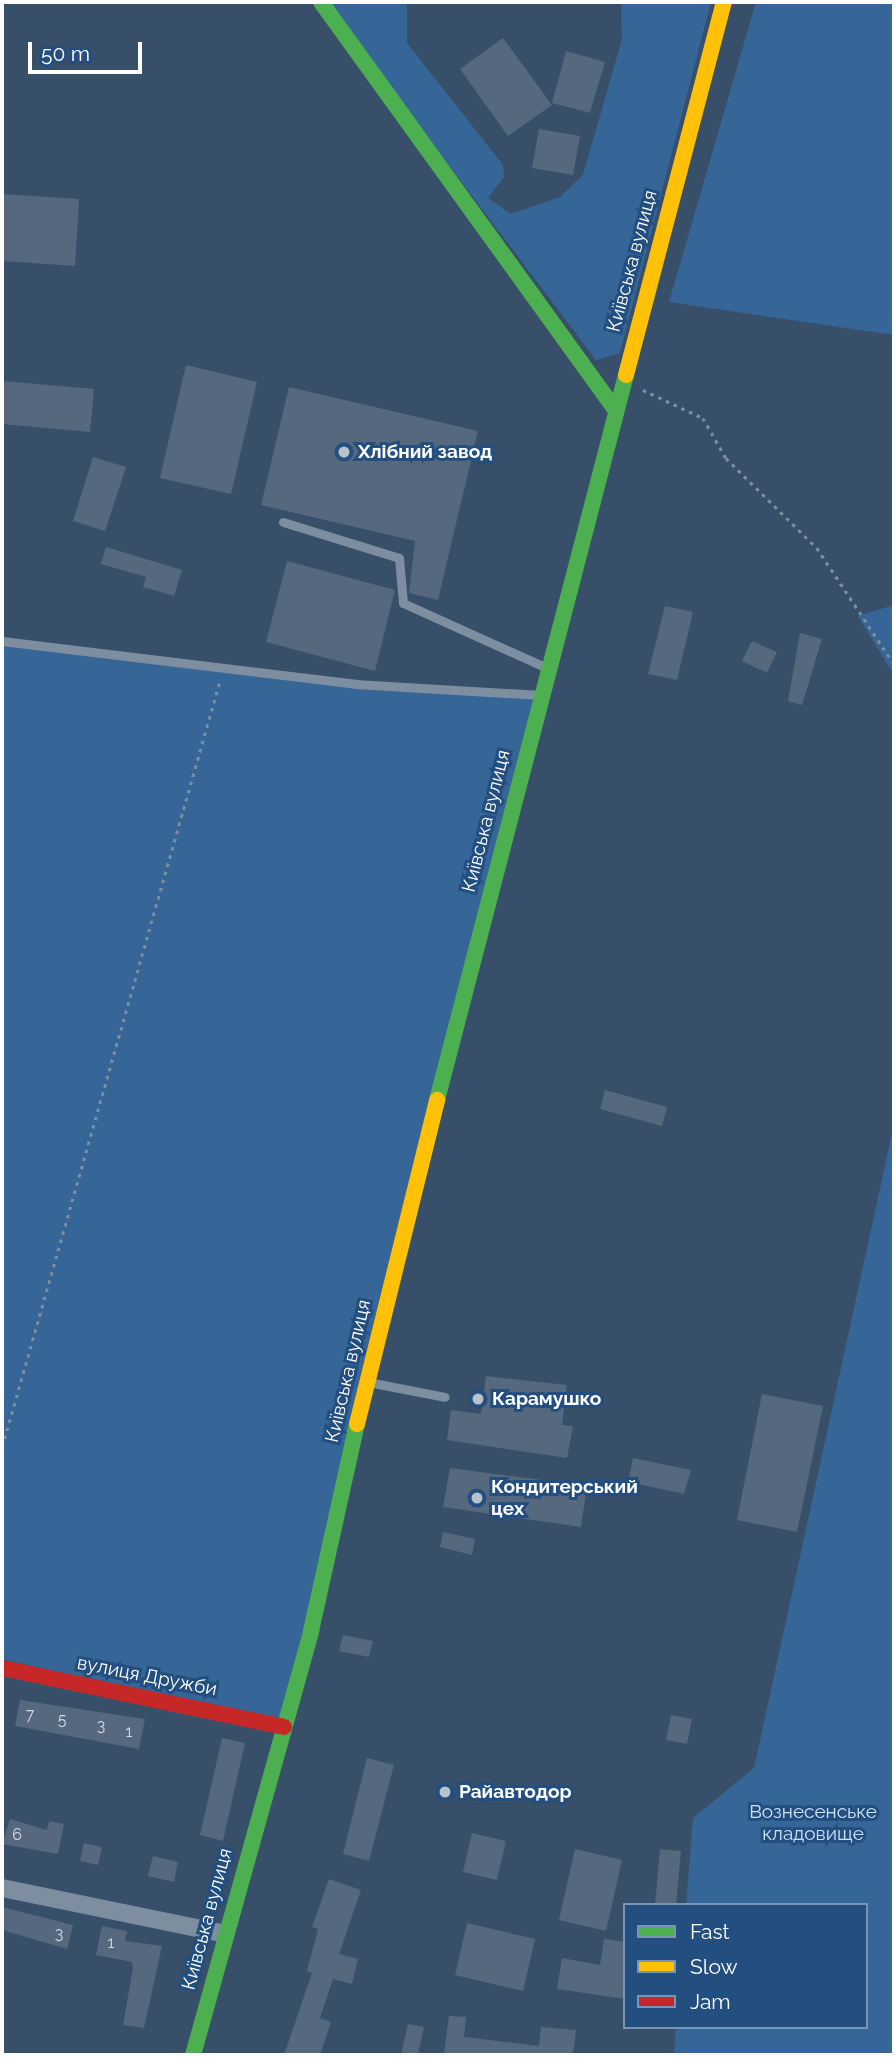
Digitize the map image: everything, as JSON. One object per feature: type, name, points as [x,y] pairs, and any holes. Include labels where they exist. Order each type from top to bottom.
[{"type":"main road","points":[[321,2],[614,408]]},
{"type":"main road","name":"Київська вулиця","points":[[192,2055],[222,1933],[284,1727],[366,1382],[540,695],[621,381],[724,2]]},
{"type":"main road","name":"вулиця Дружби","points":[[2,1668],[284,1727]]},
{"type":"street","points":[[2,1888],[222,1933]]},
{"type":"lane","points":[[282,522],[398,558],[402,603],[547,668]]},
{"type":"lane","points":[[2,641],[355,684],[540,695]]},
{"type":"lane","points":[[366,1382],[445,1396]]},
{"type":"path","points":[[621,381],[703,418],[726,458],[817,548],[894,664]]},
{"type":"path","points":[[2,1447],[224,683],[205,666]]},
{"type":"green space","points":[[326,2],[407,2],[407,43],[503,165],[504,177],[488,198],[511,214],[560,197],[583,175],[622,39],[621,2],[711,2],[620,353],[596,360]]},
{"type":"green space","points":[[756,2],[894,2],[894,335],[669,302]]},
{"type":"green space","points":[[894,605],[894,675],[858,616]]},
{"type":"green space","points":[[2,641],[355,684],[540,695],[284,1727],[2,1659]]},
{"type":"green space","name":"Вознесенське кладовище","points":[[894,1124],[894,2055],[674,2055],[676,2029],[868,2029],[868,1903],[686,1903],[693,1818],[754,1768]]},
{"type":"building","points":[[503,38],[552,105],[508,136],[460,69]]},
{"type":"building","points":[[566,51],[605,62],[590,113],[552,103]]},
{"type":"building","points":[[539,129],[580,136],[573,175],[532,168]]},
{"type":"building","points":[[2,194],[79,199],[75,266],[2,261]]},
{"type":"building","points":[[186,365],[257,382],[231,494],[160,478]]},
{"type":"building","points":[[2,381],[94,389],[90,432],[2,424]]},
{"type":"building","points":[[289,387],[478,431],[438,600],[409,593],[415,541],[261,505]]},
{"type":"building","points":[[93,457],[126,467],[105,531],[73,521]]},
{"type":"building","points":[[106,547],[182,570],[174,596],[143,587],[146,577],[101,564]]},
{"type":"building","points":[[287,561],[395,590],[375,671],[266,642]]},
{"type":"building","points":[[665,606],[693,612],[677,680],[648,674]]},
{"type":"building","points":[[800,633],[822,639],[802,705],[788,701]]},
{"type":"building","points":[[752,641],[777,652],[767,673],[742,661]]},
{"type":"building","points":[[605,1090],[667,1107],[662,1126],[600,1109]]},
{"type":"building","points":[[486,1376],[567,1385],[562,1425],[573,1426],[567,1458],[447,1440],[451,1410],[481,1414]]},
{"type":"building","points":[[762,1394],[823,1406],[797,1532],[737,1520]]},
{"type":"building","points":[[633,1458],[691,1470],[684,1494],[628,1482]]},
{"type":"building","points":[[450,1468],[587,1486],[581,1527],[443,1507]]},
{"type":"building","points":[[443,1532],[475,1539],[472,1555],[440,1547]]},
{"type":"building","points":[[343,1635],[373,1641],[369,1657],[339,1651]]},
{"type":"building","points":[[20,1700],[145,1719],[139,1749],[15,1726]]},
{"type":"building","points":[[671,1715],[692,1719],[687,1744],[666,1740]]},
{"type":"building","points":[[222,1738],[245,1743],[223,1841],[200,1835]]},
{"type":"building","points":[[367,1758],[394,1765],[369,1861],[343,1854]]},
{"type":"building","points":[[10,1819],[47,1830],[49,1821],[64,1824],[58,1854],[2,1844]]},
{"type":"building","points":[[472,1833],[506,1841],[497,1880],[463,1872]]},
{"type":"building","points":[[84,1843],[102,1847],[98,1865],[80,1861]]},
{"type":"building","points":[[575,1849],[622,1860],[606,1931],[559,1920]]},
{"type":"building","points":[[660,1849],[681,1851],[676,1903],[655,1903]]},
{"type":"building","points":[[153,1856],[178,1862],[174,1882],[148,1876]]},
{"type":"building","points":[[329,1879],[361,1890],[339,1954],[358,1959],[352,1984],[333,1979],[320,2018],[331,2022],[320,2055],[284,2055],[312,1973],[307,1971],[318,1929],[312,1927]]},
{"type":"building","points":[[2,1907],[73,1925],[67,1949],[2,1930]]},
{"type":"building","points":[[467,1923],[535,1939],[523,1991],[455,1975]]},
{"type":"building","points":[[102,1926],[127,1931],[125,1941],[162,1946],[144,2028],[123,2025],[132,1962],[96,1955]]},
{"type":"building","points":[[604,1939],[623,1942],[623,1999],[557,1989],[562,1958],[600,1965]]},
{"type":"building","points":[[449,2016],[466,2017],[464,2037],[539,2046],[541,2027],[576,2030],[573,2055],[444,2053]]},
{"type":"building","points":[[408,2024],[424,2027],[418,2055],[401,2055]]},
{"type":"traffic: fast","points":[[321,2],[614,408]]},
{"type":"traffic: fast","points":[[437,1100],[626,375]]},
{"type":"traffic: fast","points":[[193,2055],[311,1631],[357,1424]]},
{"type":"traffic: slow","points":[[626,375],[724,2]]},
{"type":"traffic: slow","points":[[357,1424],[437,1100]]},
{"type":"traffic: jam","points":[[2,1668],[284,1727]]},
{"type":"place","name":"Хлібний завод","points":[[344,452]]},
{"type":"place","name":"Карамушко","points":[[478,1399]]},
{"type":"place","name":"Кондитерський цех","points":[[477,1498]]},
{"type":"place","name":"Райавтодор","points":[[445,1792]]}]
